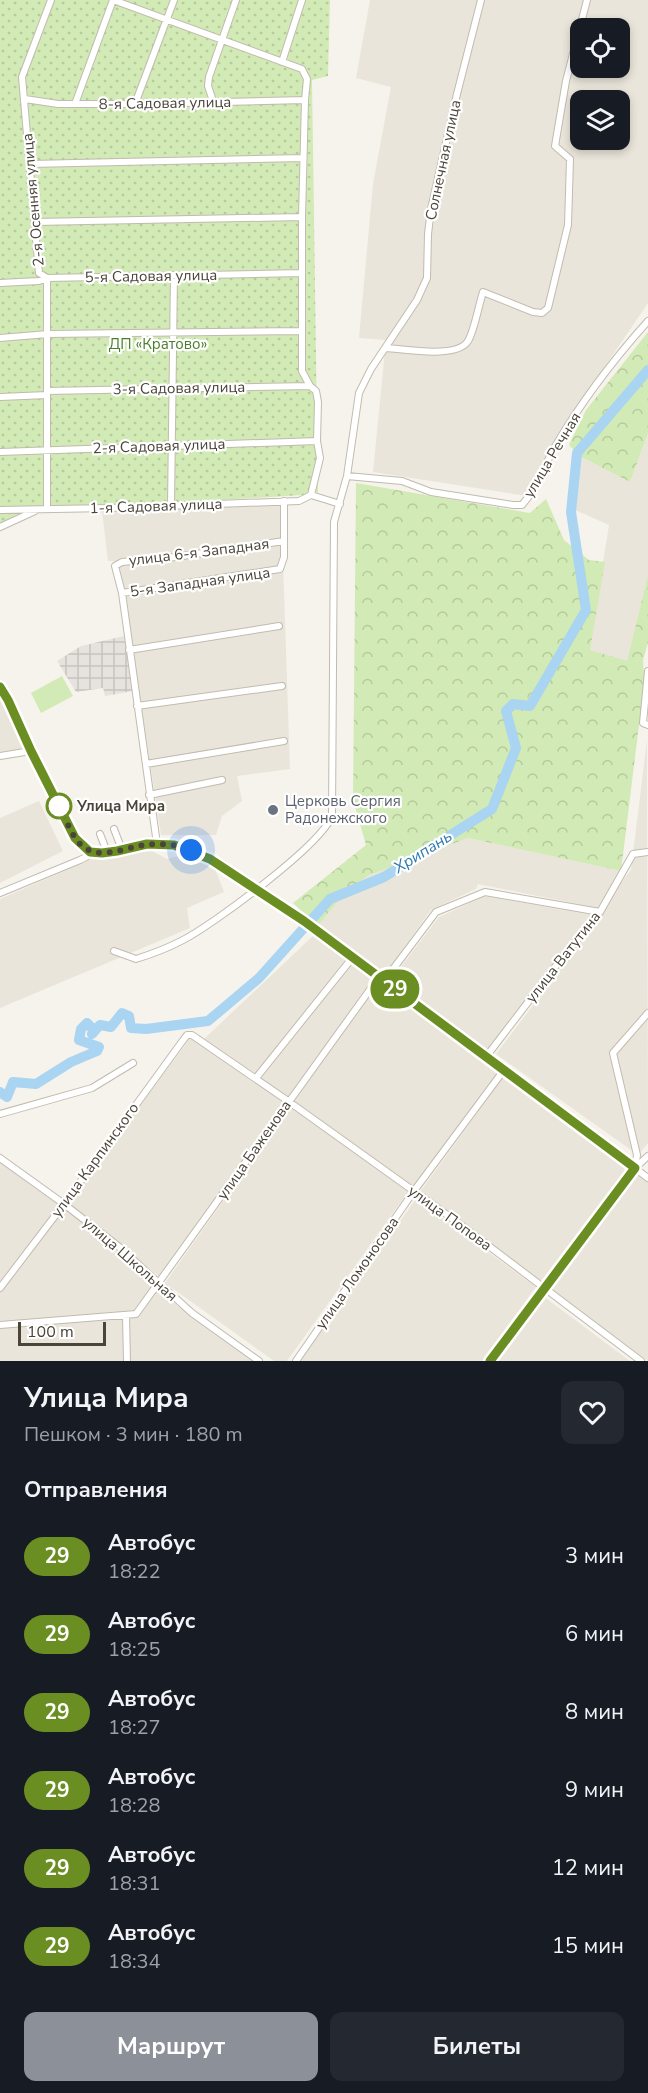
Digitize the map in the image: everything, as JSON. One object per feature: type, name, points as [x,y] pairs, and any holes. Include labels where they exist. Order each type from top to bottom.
[{"type":"street","name":"2-я Осенняя улица","points":[[43,509],[47,450],[47,278],[39,273],[22,77],[51,0]]},
{"type":"street","points":[[75,104],[113,0],[302,69],[306,74],[302,217],[302,371],[310,386],[316,391],[317,441],[320,458],[311,495],[339,504]]},
{"type":"street","points":[[135,104],[174,0]]},
{"type":"street","points":[[213,101],[208,86],[209,77],[236,0]]},
{"type":"street","points":[[282,62],[302,0]]},
{"type":"street","name":"Солнечная улица","points":[[114,951],[136,959],[158,952],[184,939],[209,924],[299,854],[330,823],[332,816],[334,522],[347,476],[359,393],[371,369],[417,300],[427,278],[431,209],[481,0]]},
{"type":"street","points":[[386,348],[436,351],[461,348],[468,341],[483,292],[533,312],[542,313],[548,308],[568,225],[570,159],[555,146],[566,81],[587,0]]},
{"type":"street","name":"8-я Садовая улица","points":[[25,99],[75,104],[305,100]]},
{"type":"street","points":[[30,164],[303,158]]},
{"type":"street","points":[[35,222],[302,217]]},
{"type":"street","name":"5-я Садовая улица","points":[[0,283],[39,281],[47,278],[302,273]]},
{"type":"street","points":[[171,505],[174,275]]},
{"type":"street","name":"улица Речная","points":[[347,476],[402,481],[431,492],[513,506],[522,505],[531,496],[564,431],[609,368],[648,321]]},
{"type":"street","points":[[0,338],[48,334],[302,332]]},
{"type":"street","name":"3-я Садовая улица","points":[[0,397],[174,388],[310,386]]},
{"type":"street","name":"2-я Садовая улица","points":[[0,452],[317,441]]},
{"type":"street","name":"1-я Садовая улица","points":[[0,510],[298,501],[311,495]]},
{"type":"street","name":"5-я Западная улица","points":[[122,593],[278,570],[283,567],[284,562],[284,501]]},
{"type":"street","points":[[0,527],[43,509]]},
{"type":"street","name":"улица 6-я Западная","points":[[122,593],[115,566],[122,562],[284,541]]},
{"type":"street","points":[[122,593],[157,844]]},
{"type":"street","points":[[129,650],[279,626]]},
{"type":"street","points":[[648,671],[643,723],[648,725]]},
{"type":"street","points":[[137,706],[282,686]]},
{"type":"street","points":[[0,687],[75,838],[90,852],[107,852],[157,844],[182,846],[210,859],[311,926],[648,1178]]},
{"type":"street","points":[[146,764],[284,741]]},
{"type":"street","points":[[0,756],[31,751]]},
{"type":"street","points":[[149,795],[222,780]]},
{"type":"street","points":[[114,829],[122,850]]},
{"type":"street","points":[[100,834],[107,852]]},
{"type":"street","points":[[0,893],[80,860],[88,856],[90,852]]},
{"type":"street","name":"улица Ватутина","points":[[486,1057],[551,971],[600,912],[633,854],[648,852]]},
{"type":"street","name":"улица Баженова","points":[[126,1316],[136,1314],[288,1101],[436,912],[485,892],[600,912]]},
{"type":"street","points":[[256,1078],[353,957]]},
{"type":"street","points":[[635,1168],[637,1155],[613,1053],[648,1013]]},
{"type":"street","name":"улица Карпинского","points":[[0,1288],[181,1042],[187,1035],[192,1035]]},
{"type":"street","name":"улица Попова","points":[[192,1035],[414,1191],[640,1361]]},
{"type":"street","points":[[0,1114],[92,1088],[132,1064]]},
{"type":"street","name":"улица Ломоносова","points":[[296,1361],[414,1191],[504,1070]]},
{"type":"street","points":[[490,1361],[635,1168],[648,1156]]},
{"type":"street","name":"улица Школьная","points":[[0,1158],[118,1246],[192,1313],[259,1361]]},
{"type":"street","points":[[0,1325],[126,1316],[127,1361]]},
{"type":"shaded area","points":[[370,0],[648,0],[648,303],[551,446],[527,496],[373,472],[386,340],[359,338],[373,184],[391,87],[356,78]]},
{"type":"shaded area","points":[[648,433],[648,575],[627,662],[589,650],[609,525],[573,509],[579,456],[630,482]]},
{"type":"shaded area","points":[[281,503],[290,769],[237,776],[242,801],[222,816],[216,835],[161,835],[124,594],[114,561],[108,561],[102,511]]},
{"type":"shaded area","points":[[124,636],[133,691],[105,696],[103,688],[76,692],[57,661],[81,646]]},
{"type":"shaded area","points":[[0,696],[8,708],[23,748],[0,754]]},
{"type":"shaded area","points":[[647,740],[648,1143],[638,1155],[496,1054],[603,913],[610,896],[631,870]]},
{"type":"shaded area","points":[[39,801],[63,851],[0,883],[0,818]]},
{"type":"shaded area","points":[[468,838],[621,871],[598,908],[478,884],[476,889],[431,910],[383,977],[318,926],[339,900],[367,876]]},
{"type":"shaded area","points":[[152,851],[167,859],[190,853],[214,866],[224,892],[187,908],[190,928],[0,1008],[0,899],[99,856]]},
{"type":"shaded area","points":[[485,896],[592,915],[486,1052],[390,981],[439,917]]},
{"type":"shaded area","points":[[315,934],[500,1070],[414,1187],[204,1039]]},
{"type":"shaded area","points":[[191,1037],[283,1102],[160,1277],[68,1203]]},
{"type":"shaded area","points":[[505,1075],[628,1168],[540,1282],[420,1192]]},
{"type":"shaded area","points":[[291,1105],[408,1192],[287,1361],[274,1361],[165,1283]]},
{"type":"shaded area","points":[[0,1162],[117,1247],[157,1285],[168,1299],[253,1361],[0,1361]]},
{"type":"shaded area","points":[[636,1173],[648,1182],[648,1361],[547,1288]]},
{"type":"shaded area","points":[[416,1199],[536,1287],[482,1361],[299,1361]]},
{"type":"shaded area","points":[[543,1296],[630,1361],[498,1361]]},
{"type":"green space","name":"ДП «Кратово»","points":[[0,0],[330,0],[328,76],[312,80],[318,494],[39,511],[0,529]]},
{"type":"green space","points":[[648,332],[648,433],[630,482],[579,456],[569,445],[586,410]]},
{"type":"green space","points":[[356,483],[530,513],[546,499],[564,540],[589,560],[605,562],[590,650],[627,661],[648,575],[648,643],[643,660],[645,693],[621,871],[468,838],[367,876],[339,900],[318,926],[293,903],[366,845],[353,800]]},
{"type":"green space","points":[[62,676],[73,696],[41,713],[31,693]]},
{"type":"waterway","name":"Хрипань","points":[[0,1092],[7,1097],[13,1082],[36,1084],[71,1062],[97,1051],[99,1047],[79,1040],[81,1029],[87,1023],[93,1029],[92,1034],[100,1025],[111,1027],[122,1013],[129,1016],[131,1028],[146,1029],[208,1021],[259,978],[330,899],[384,877],[492,809],[516,748],[506,711],[513,704],[530,706],[586,610],[571,512],[577,453],[648,370]]},
{"type":"bus line","name":"29","points":[[0,687],[75,838],[90,852],[117,851],[147,844],[174,845],[182,846],[210,859],[304,921],[635,1168],[490,1361]]},
{"type":"place","name":"Улица Мира","points":[[59,806]]},
{"type":"place","name":"Церковь Сергия Радонежского","points":[[273,810]]},
{"type":"route","points":[[59,806],[75,838],[90,852],[117,851],[147,844],[182,846],[191,850]]}]
